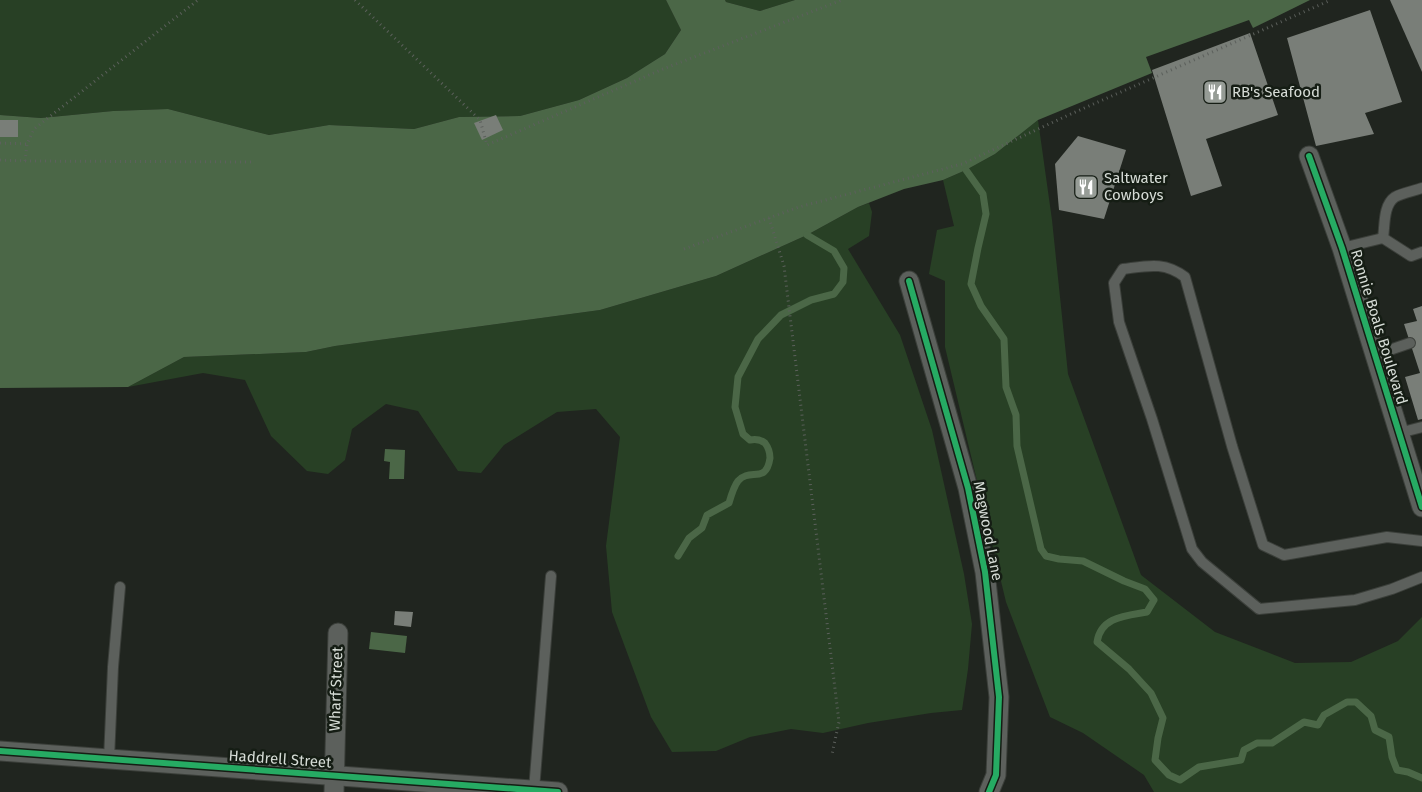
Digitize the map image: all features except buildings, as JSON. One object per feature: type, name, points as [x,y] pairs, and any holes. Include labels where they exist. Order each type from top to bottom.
[{"type":"street","name":"Ronnie Boals Boulevard","points":[[1309,156],[1342,248],[1422,507]]},
{"type":"street","name":"Magwood Lane","points":[[909,281],[968,488],[985,572],[999,697],[996,775],[989,792]]},
{"type":"street","name":"Wharf Street","points":[[333,784],[338,633]]},
{"type":"street","name":"Haddrell Street","points":[[0,751],[109,759],[333,784],[558,792]]},
{"type":"lane","points":[[1383,238],[1389,204],[1396,197],[1422,188]]},
{"type":"lane","points":[[1342,248],[1383,238],[1411,256],[1422,252]]},
{"type":"lane","points":[[1422,541],[1387,536],[1284,555],[1263,545],[1232,446],[1186,277],[1174,268],[1155,265],[1122,269],[1114,284],[1119,322],[1152,419],[1192,549],[1202,562],[1259,609],[1355,600],[1392,589],[1422,577]]},
{"type":"lane","points":[[1375,355],[1410,343]]},
{"type":"lane","points":[[1399,433],[1422,427]]},
{"type":"lane","points":[[534,790],[551,576]]},
{"type":"lane","points":[[109,759],[113,667],[120,586]]},
{"type":"path","points":[[26,161],[27,144],[34,129],[198,0]]},
{"type":"path","points":[[355,0],[480,120],[487,145],[663,69],[842,0]]},
{"type":"path","points":[[684,249],[799,207],[962,164],[1073,113],[1331,0]]},
{"type":"path","points":[[0,142],[27,144]]},
{"type":"path","points":[[0,160],[251,162]]},
{"type":"path","points":[[769,218],[784,266],[838,712],[839,722],[832,754]]},
{"type":"shaded area","points":[[0,0],[666,0],[681,30],[665,54],[627,78],[579,100],[520,116],[459,117],[414,129],[329,125],[269,135],[168,109],[113,111],[41,118],[0,115]]},
{"type":"shaded area","points":[[666,0],[725,0],[726,2],[760,11],[795,0],[1310,0],[1253,28],[1249,20],[1146,57],[1152,73],[1038,120],[995,154],[966,170],[943,180],[904,189],[858,207],[807,235],[716,276],[600,310],[335,346],[306,352],[184,357],[128,387],[0,388],[0,115],[41,118],[113,111],[168,109],[269,135],[329,125],[414,129],[459,117],[520,116],[579,100],[627,78],[665,54],[681,30]]},
{"type":"shaded area","points":[[725,0],[795,0],[760,11],[726,2]]},
{"type":"shaded area","points":[[1038,120],[1052,220],[1068,374],[1141,575],[1215,632],[1295,663],[1351,662],[1398,641],[1422,617],[1422,792],[1154,792],[1144,775],[1083,733],[1050,717],[1006,602],[945,347],[945,281],[929,274],[937,230],[954,226],[943,180],[995,154]]},
{"type":"shaded area","points":[[869,203],[872,212],[869,236],[848,249],[900,335],[932,430],[964,574],[972,624],[962,710],[868,723],[823,733],[791,729],[750,737],[716,751],[672,752],[651,717],[612,612],[606,546],[620,437],[596,409],[557,412],[504,445],[481,473],[458,471],[418,411],[386,404],[352,429],[345,460],[328,474],[307,471],[271,436],[245,380],[203,373],[128,387],[184,357],[306,352],[335,346],[600,310],[716,276],[807,235]]},
{"type":"shaded area","points":[[385,449],[405,450],[404,479],[389,479],[390,462],[384,461]]},
{"type":"shaded area","points":[[371,632],[407,636],[405,653],[369,649]]},
{"type":"waterway","points":[[966,170],[983,194],[986,214],[971,284],[981,306],[1004,339],[1006,387],[1016,415],[1017,446],[1041,549],[1046,556],[1083,561],[1145,589],[1154,600],[1147,612],[1115,619],[1103,627],[1097,642],[1129,669],[1151,693],[1163,718],[1155,760],[1169,775],[1180,780],[1199,767],[1241,760],[1244,750],[1257,743],[1272,743],[1304,722],[1318,725],[1324,715],[1347,702],[1356,702],[1371,716],[1375,730],[1389,737],[1392,757],[1397,770],[1422,778]]},
{"type":"waterway","points":[[678,556],[689,538],[702,528],[707,515],[729,503],[738,481],[748,475],[761,473],[768,466],[770,458],[767,446],[756,439],[750,440],[743,434],[735,407],[738,377],[758,339],[781,315],[811,300],[834,294],[843,282],[844,268],[834,251],[807,235]]},
{"type":"cycle path","points":[[1309,156],[1342,248],[1422,507]]},
{"type":"cycle path","points":[[909,281],[968,488],[985,572],[999,697],[996,775],[989,792]]},
{"type":"cycle path","points":[[0,751],[558,792]]},
{"type":"place","name":"RB's Seafood","points":[[1215,92]]},
{"type":"place","name":"Saltwater Cowboys","points":[[1086,187]]}]
